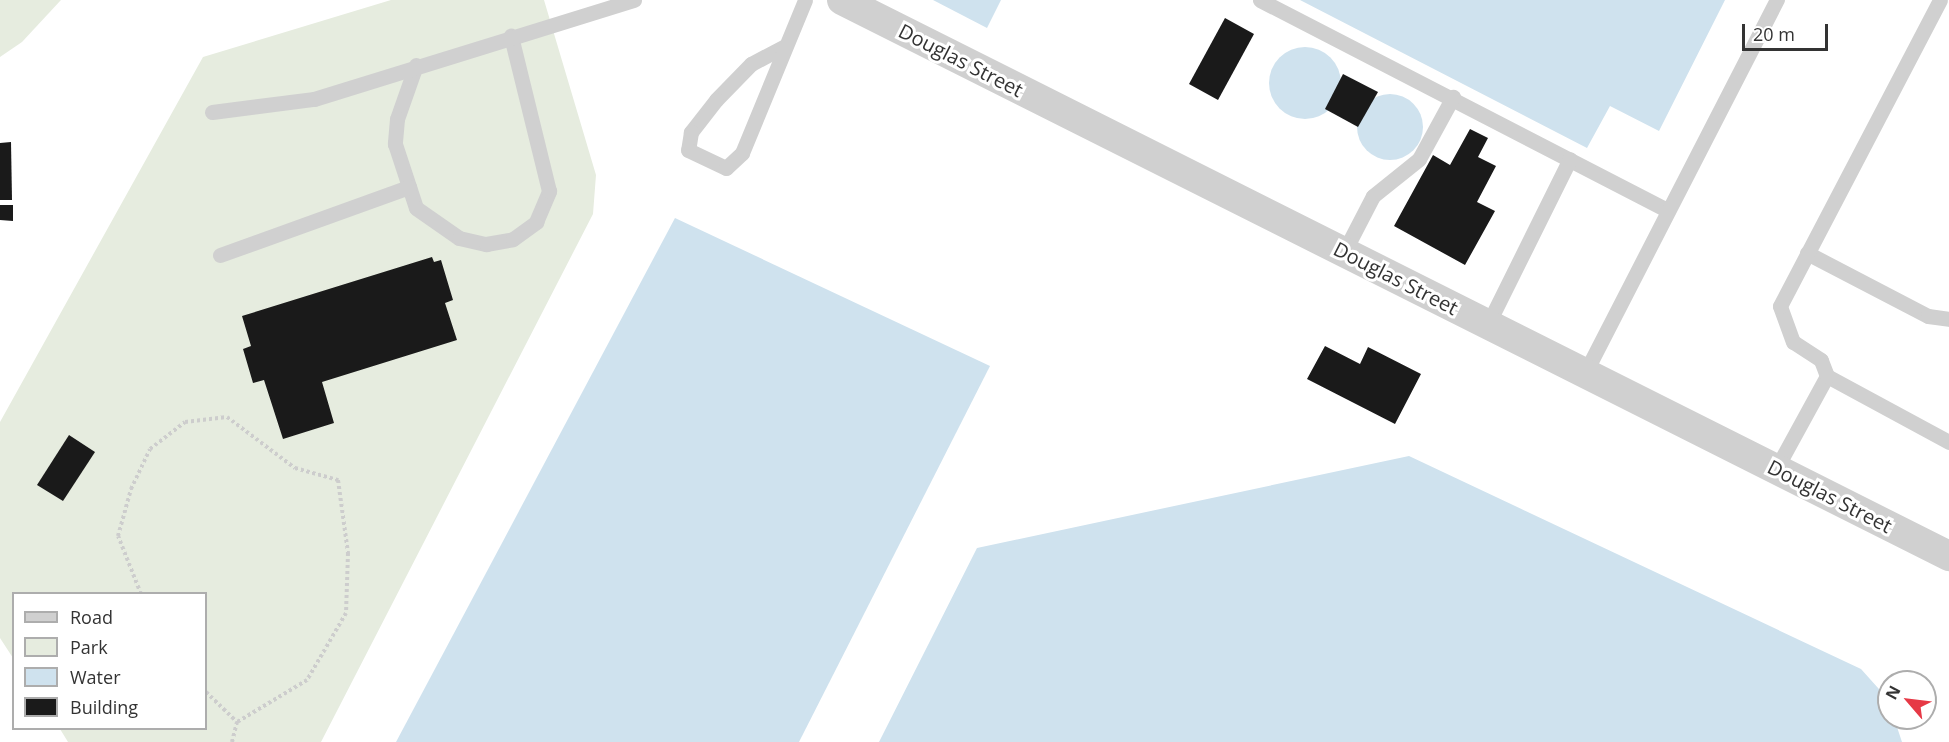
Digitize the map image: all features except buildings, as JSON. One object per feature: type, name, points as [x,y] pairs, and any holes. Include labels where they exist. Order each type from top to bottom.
[{"type":"street","name":"Douglas Street","points":[[842,0],[1949,555]]},
{"type":"lane","points":[[212,112],[314,99],[416,64],[634,0]]},
{"type":"lane","points":[[783,47],[751,64],[716,100],[691,132],[688,150],[726,168],[742,153],[783,47],[804,0]]},
{"type":"lane","points":[[1260,0],[1453,97],[1668,211]]},
{"type":"lane","points":[[1586,373],[1777,0]]},
{"type":"lane","points":[[1940,0],[1780,306],[1780,319],[1801,350],[1821,360],[1827,376],[1949,442]]},
{"type":"lane","points":[[416,64],[397,118],[395,144],[416,208],[459,238],[486,244],[513,239],[536,222],[549,191],[547,170],[511,36]]},
{"type":"lane","points":[[1344,252],[1373,196],[1419,159],[1453,97]]},
{"type":"lane","points":[[1488,324],[1570,159]]},
{"type":"lane","points":[[220,255],[409,187]]},
{"type":"lane","points":[[1807,253],[1928,316],[1949,319]]},
{"type":"lane","points":[[1776,469],[1827,376]]},
{"type":"path","points":[[140,592],[118,537],[131,489],[150,450],[185,422],[227,417],[295,468],[338,480],[348,553],[346,613],[307,680],[237,722],[232,742]]},
{"type":"path","points":[[207,693],[237,722]]},
{"type":"green space","points":[[0,0],[61,0],[22,42],[0,57]]},
{"type":"green space","points":[[391,0],[544,0],[596,175],[593,214],[321,742],[68,742],[61,730],[207,730],[207,592],[12,592],[12,656],[0,638],[0,422],[203,57]]},
{"type":"water","points":[[933,0],[1001,0],[987,28]]},
{"type":"water","points":[[1300,0],[1725,0],[1659,131],[1610,106],[1587,148]]},
{"type":"water","points":[[1305,47],[1325,53],[1335,63],[1341,83],[1335,103],[1325,113],[1305,119],[1285,113],[1275,103],[1269,83],[1275,63],[1285,53]]},
{"type":"water","points":[[1390,94],[1403,97],[1413,104],[1420,114],[1423,127],[1420,140],[1413,150],[1403,157],[1390,160],[1377,157],[1367,150],[1360,140],[1357,127],[1360,114],[1367,104],[1377,97]]},
{"type":"water","points":[[675,218],[990,366],[799,742],[396,742]]},
{"type":"water","points":[[1409,456],[1861,669],[1877,687],[1877,730],[1898,730],[1902,742],[879,742],[977,548]]}]
